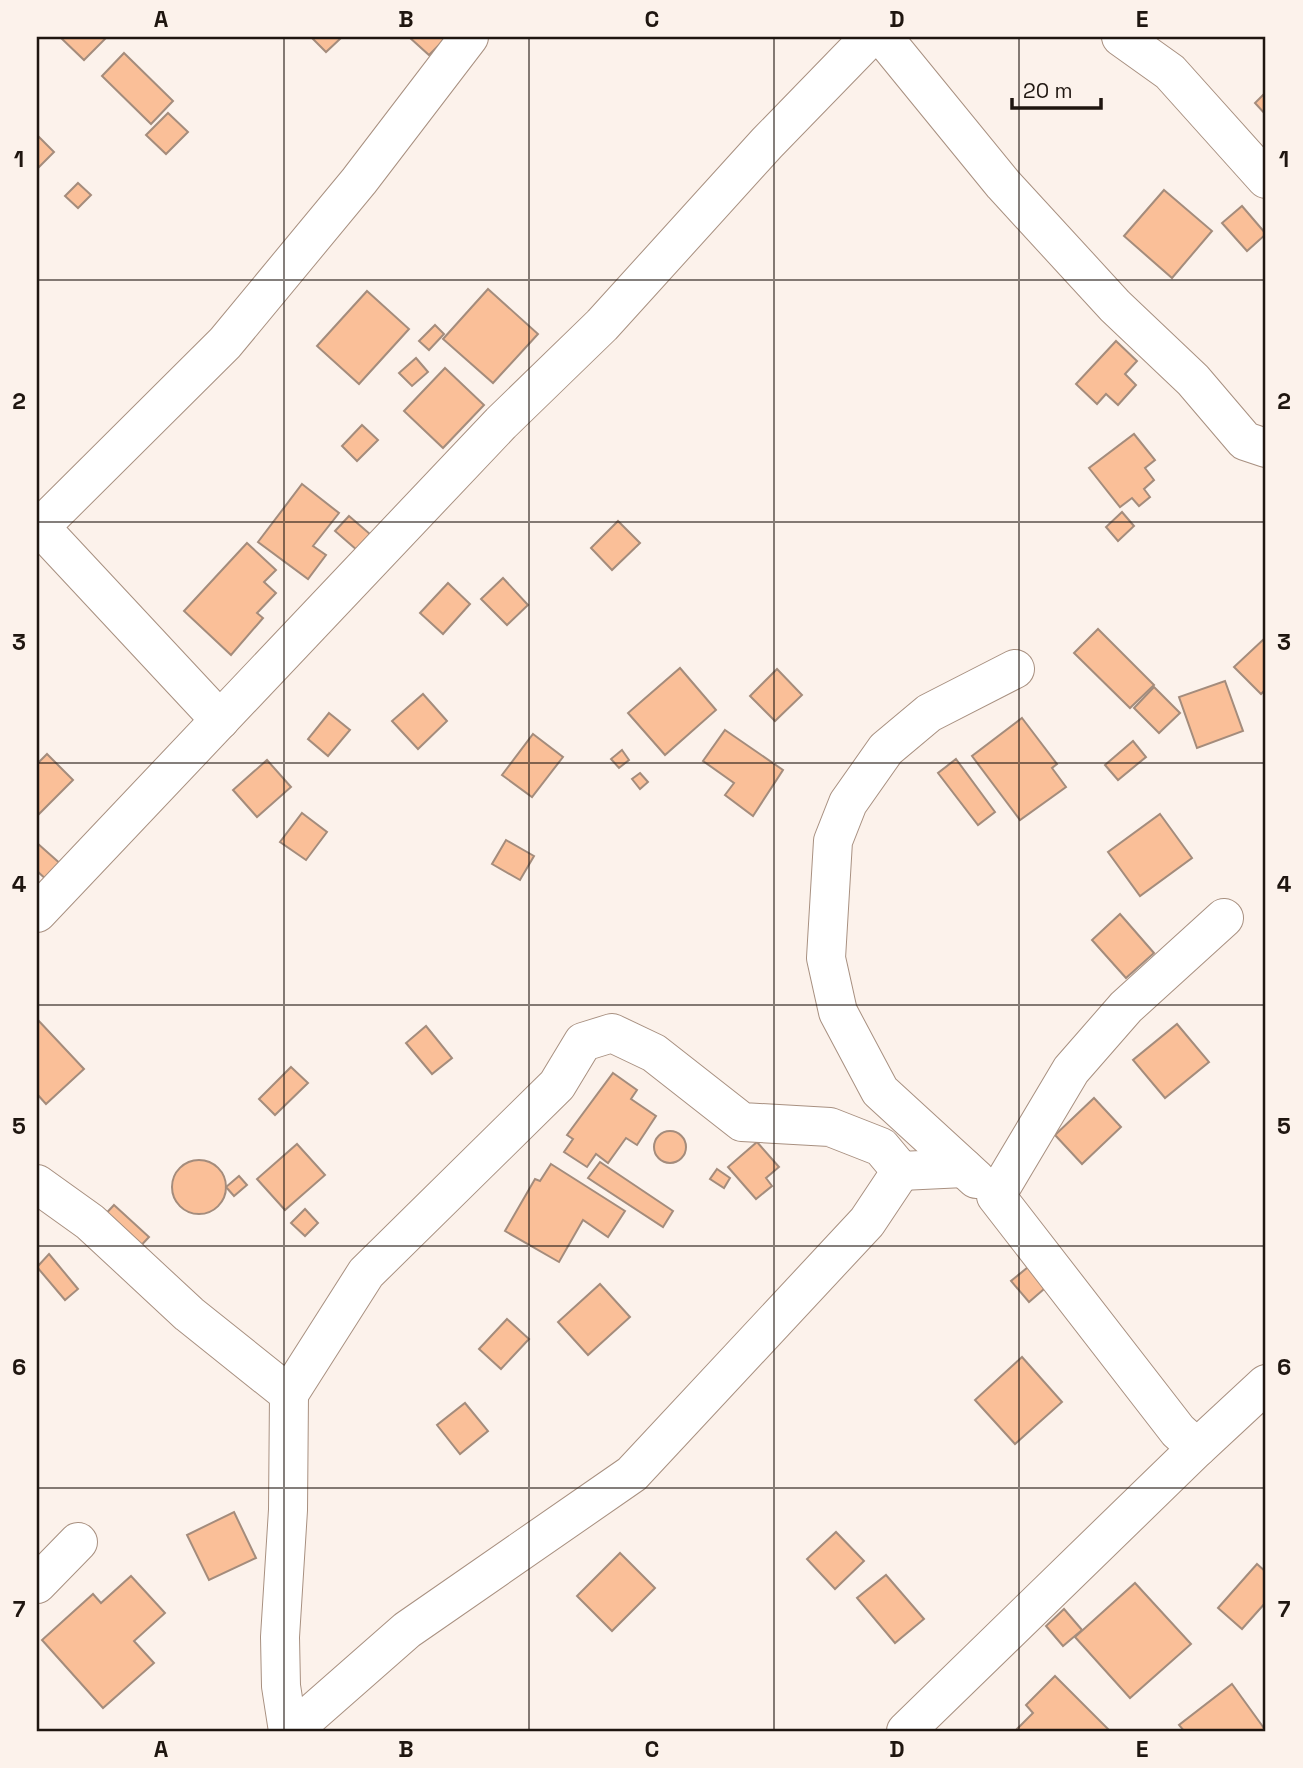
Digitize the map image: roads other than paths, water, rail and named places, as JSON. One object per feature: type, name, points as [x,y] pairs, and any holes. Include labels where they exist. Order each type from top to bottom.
[{"type":"street","points":[[220,720],[38,529],[225,343],[359,181],[469,37]]},
{"type":"street","points":[[37,913],[501,424],[602,325],[767,143],[870,37]]},
{"type":"street","points":[[883,37],[1003,184],[1115,306],[1193,380],[1245,441],[1266,448]]},
{"type":"street","points":[[1121,37],[1170,72],[1266,179]]},
{"type":"street","points":[[1015,669],[929,713],[886,750],[848,803],[833,841],[825,958],[838,1012],[880,1091],[996,1196],[1178,1430],[1197,1448]]},
{"type":"street","points":[[996,1196],[1071,1070],[1126,1007],[1224,918]]},
{"type":"street","points":[[612,1033],[654,1053],[742,1122],[830,1127],[881,1147],[901,1171],[867,1222],[632,1474],[407,1630],[290,1731],[281,1685],[280,1637],[288,1510],[289,1394],[366,1273],[557,1085],[583,1042],[612,1033]]},
{"type":"street","points":[[901,1171],[964,1168]]},
{"type":"street","points":[[37,1184],[90,1222],[189,1314],[289,1394]]},
{"type":"street","points":[[906,1731],[1266,1384]]},
{"type":"street","points":[[37,1584],[78,1542]]}]
